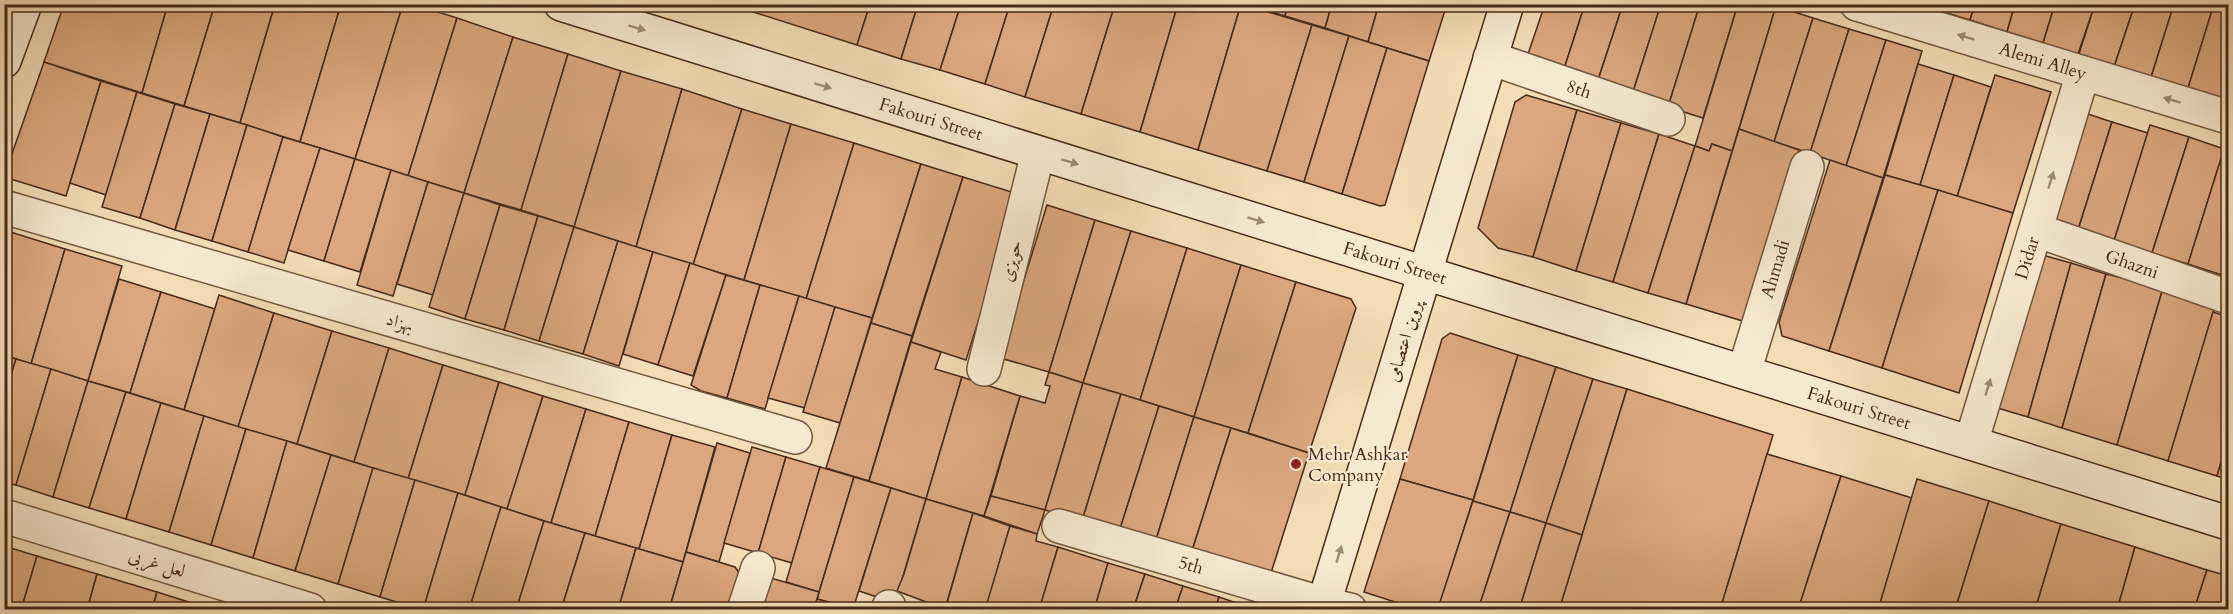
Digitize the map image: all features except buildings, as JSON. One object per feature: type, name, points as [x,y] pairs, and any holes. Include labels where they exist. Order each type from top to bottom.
[{"type":"street","points":[[8,43],[25,4]]},
{"type":"street","name":"Fakouri Street","points":[[561,4],[2229,523]]},
{"type":"street","name":"پروین اعتصامی","points":[[1332,608],[1425,273],[1507,4]]},
{"type":"street","name":"Alemi Alley","points":[[1857,4],[2229,117]]},
{"type":"street","name":"8th","points":[[1490,58],[1668,119]]},
{"type":"street","name":"Didar","points":[[1971,443],[2083,73]]},
{"type":"street","name":"حویزی","points":[[984,369],[1038,153]]},
{"type":"street","name":"Ahmadi","points":[[1744,372],[1807,167]]},
{"type":"street","name":"بهزاد","points":[[4,207],[795,437]]},
{"type":"street","name":"Ghazni","points":[[2036,230],[2229,297]]},
{"type":"street","name":"لعل غربی","points":[[4,516],[310,609]]},
{"type":"street","name":"5th","points":[[1059,526],[1332,608]]},
{"type":"street","points":[[744,609],[758,568]]},
{"type":"place","name":"Mehr Ashkar Company","points":[[1296,464]]}]
